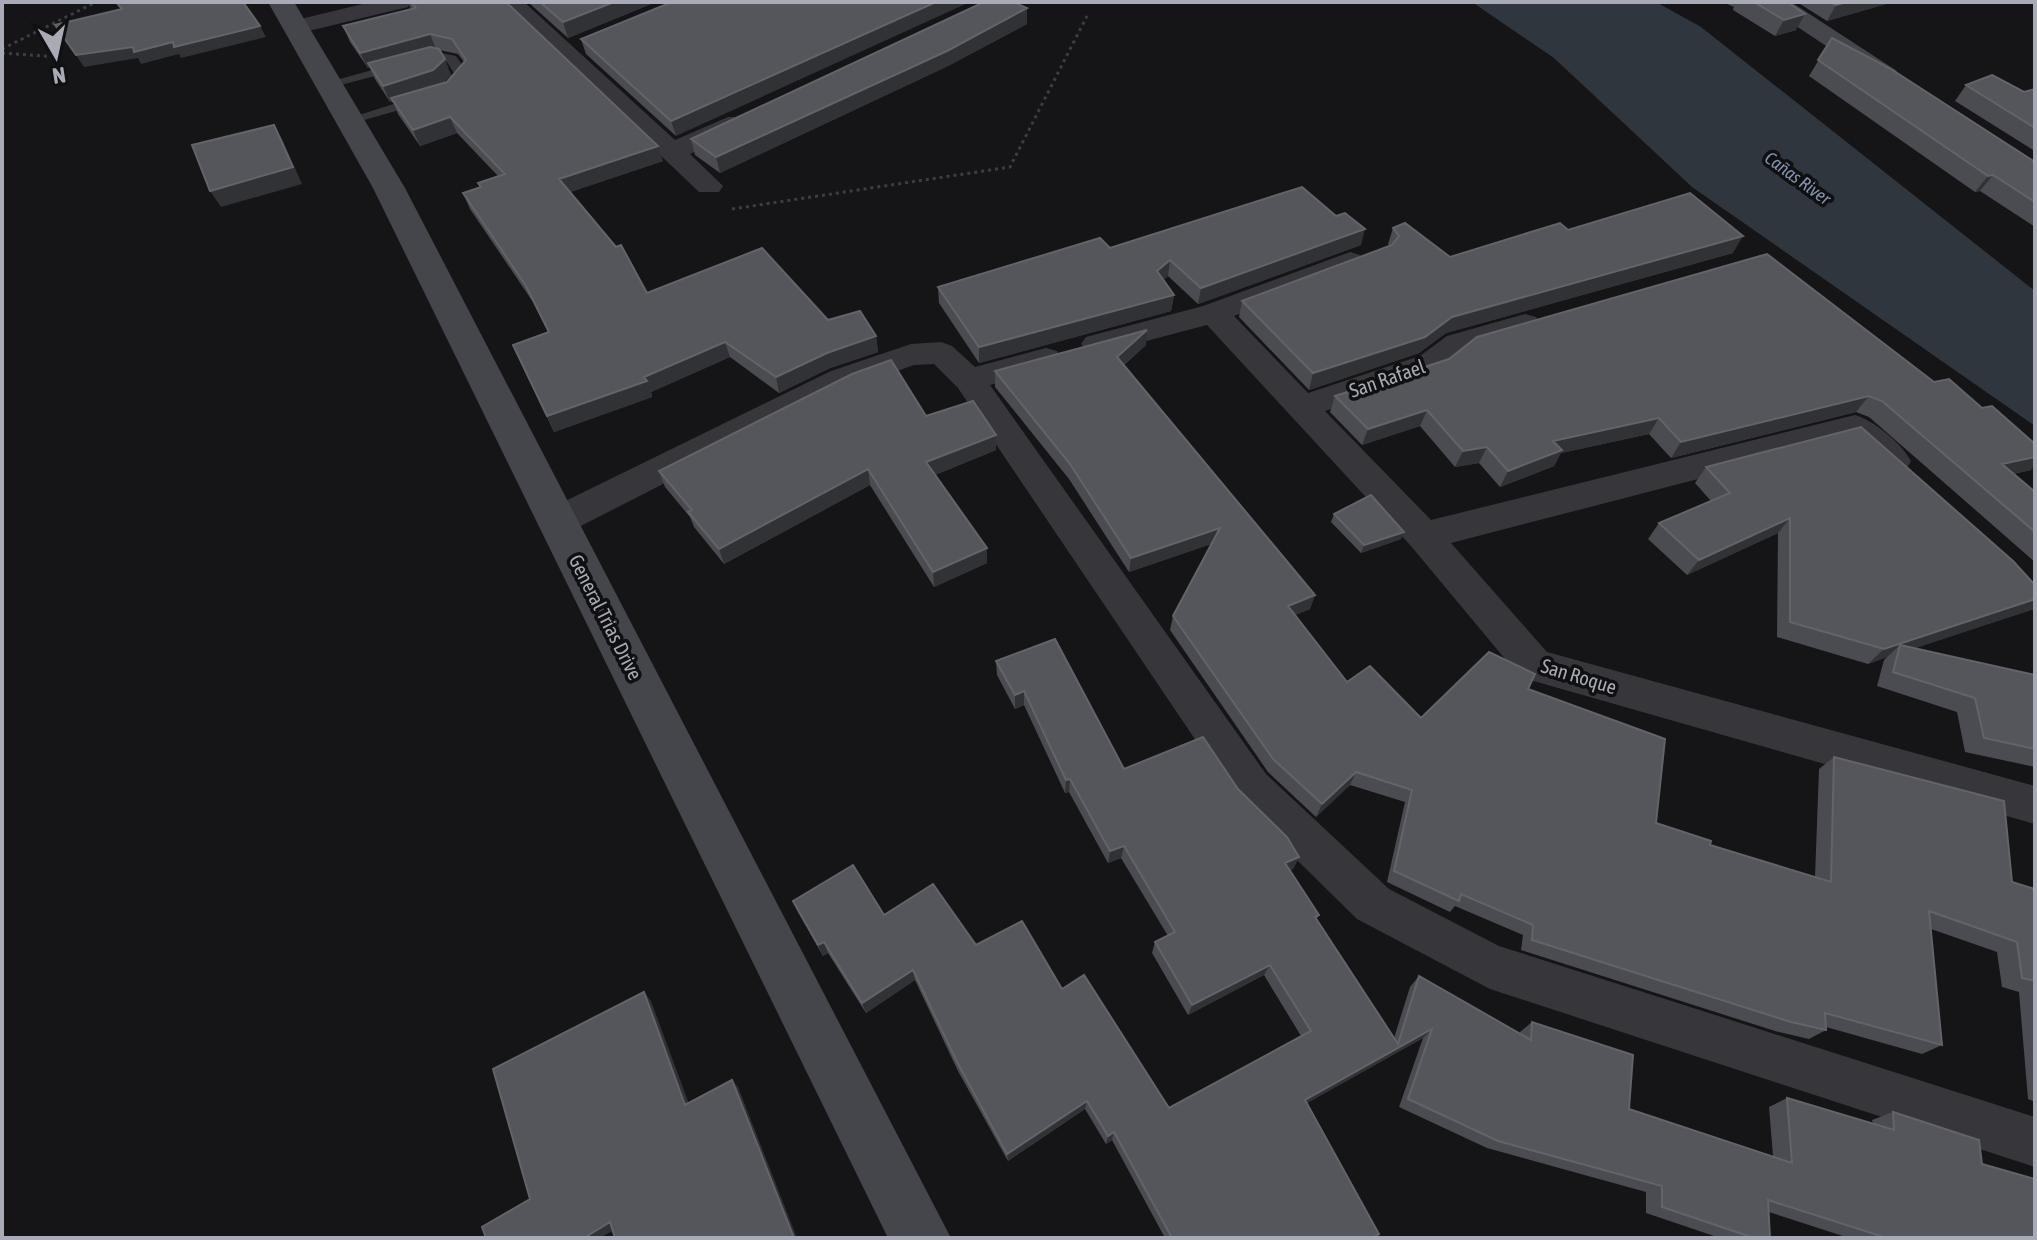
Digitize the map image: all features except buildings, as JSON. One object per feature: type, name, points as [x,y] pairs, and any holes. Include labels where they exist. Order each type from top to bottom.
[{"type":"main road","points":[[1773,2],[1901,82]]},
{"type":"main road","name":"General Trias Drive","points":[[288,14],[389,188],[920,1238]]},
{"type":"street","points":[[288,14],[400,2]]},
{"type":"street","points":[[511,2],[709,186]]},
{"type":"street","points":[[564,51],[590,40]]},
{"type":"street","points":[[674,151],[760,112]]},
{"type":"street","points":[[969,380],[1213,313],[1376,252]]},
{"type":"street","name":"San Roque","points":[[1213,313],[1424,536],[1534,665],[2035,805]]},
{"type":"street","name":"San Rafael","points":[[1301,407],[1431,364],[1458,343],[1549,317]]},
{"type":"street","points":[[558,521],[842,379],[911,355],[941,353],[969,380],[1251,787],[1373,904],[1490,966],[2035,1142]]},
{"type":"street","points":[[1424,536],[1855,427],[1915,480]]},
{"type":"lane","points":[[437,56],[451,59],[462,75],[446,92],[339,102],[437,56]]},
{"type":"path","points":[[2,51],[96,2]]},
{"type":"path","points":[[709,186],[734,212],[1010,167],[1087,16]]},
{"type":"path","points":[[2,51],[57,57]]},
{"type":"water","name":"Cañas River","points":[[1472,2],[1656,2],[1701,27],[2035,291],[2035,426],[1692,187],[1554,58]]}]
